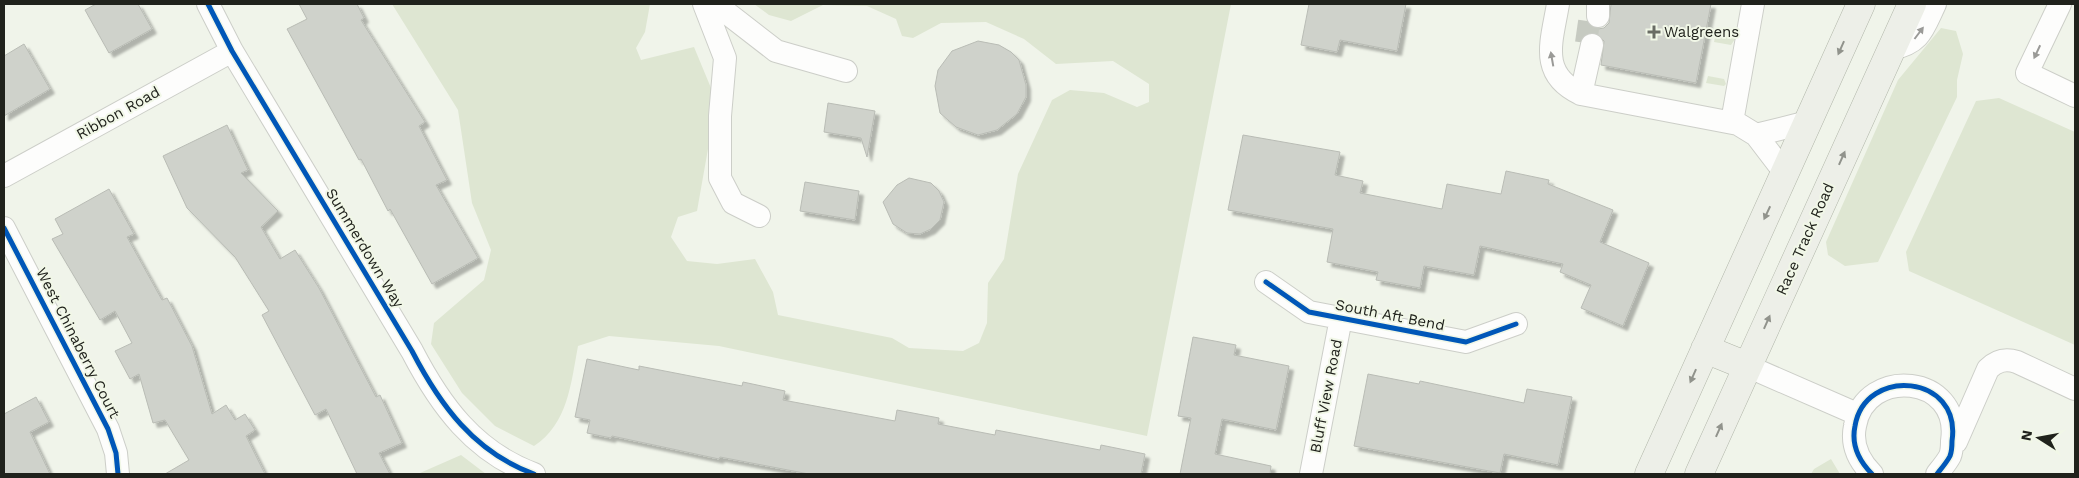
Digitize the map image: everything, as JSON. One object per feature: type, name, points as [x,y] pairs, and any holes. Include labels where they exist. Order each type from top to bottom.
[{"type":"main road","points":[[1649,474],[1860,4]]},
{"type":"main road","name":"Race Track Road","points":[[1698,474],[1912,4]]},
{"type":"main road","points":[[1705,348],[1747,366]]},
{"type":"street","name":"Summerdown Way","points":[[208,4],[232,51],[412,351],[430,388],[464,429],[494,455],[534,474]]},
{"type":"street","points":[[704,4],[725,58],[720,116],[720,178],[733,203],[759,216]]},
{"type":"street","points":[[721,4],[727,13],[776,51],[846,71]]},
{"type":"street","points":[[1558,4],[1550,50],[1553,70],[1565,85],[1581,94],[1732,122],[1756,135],[1785,174]]},
{"type":"street","points":[[1732,122],[1754,4]]},
{"type":"street","points":[[1891,49],[1908,45],[1921,35],[1935,4]]},
{"type":"street","points":[[2064,9],[2027,73],[2075,96]]},
{"type":"street","points":[[1581,94],[1588,50]]},
{"type":"street","name":"Ribbon Road","points":[[4,176],[232,51]]},
{"type":"street","points":[[1756,135],[1808,122]]},
{"type":"street","name":"West Chinaberry Court","points":[[4,228],[108,429],[116,453],[118,474]]},
{"type":"street","name":"South Aft Bend","points":[[1266,282],[1309,312],[1466,342],[1516,324]]},
{"type":"street","name":"Bluff View Road","points":[[1311,474],[1341,318]]},
{"type":"street","points":[[1937,474],[1946,465],[1988,369],[1996,362],[2011,360],[2017,362],[2075,389]]},
{"type":"street","points":[[1747,366],[1857,414]]},
{"type":"street","points":[[1872,474],[1864,466],[1855,448],[1854,432],[1857,414],[1867,400],[1887,388],[1912,386],[1933,393],[1942,399],[1952,416],[1954,430],[1946,465]]},
{"type":"green space","points":[[392,4],[650,4],[645,32],[636,48],[641,60],[694,47],[711,88],[711,132],[697,211],[678,217],[671,237],[687,261],[717,264],[755,259],[773,292],[778,315],[892,338],[909,348],[963,351],[979,343],[987,323],[988,283],[1004,259],[1018,174],[1052,100],[1070,90],[1104,93],[1137,107],[1149,102],[1149,84],[1113,61],[1056,64],[1024,39],[986,22],[941,23],[913,38],[902,36],[896,19],[867,6],[823,5],[791,21],[769,15],[754,4],[1231,4],[1147,436],[719,346],[609,336],[578,346],[570,388],[561,414],[545,437],[534,446],[495,426],[462,393],[431,344],[434,323],[484,280],[491,250],[472,203],[458,110]]},
{"type":"green space","points":[[1941,28],[1956,31],[1963,54],[1957,80],[1957,97],[1878,262],[1845,266],[1828,255],[1826,242],[1898,80]]},
{"type":"green space","points":[[1716,33],[1732,36],[1735,39],[1731,45],[1714,42]]},
{"type":"green space","points":[[1708,76],[1724,79],[1726,84],[1724,86],[1706,83]]},
{"type":"green space","points":[[1999,98],[2075,132],[2075,345],[1909,271],[1906,252],[1976,101]]},
{"type":"green space","points":[[461,455],[486,474],[419,474],[420,473]]},
{"type":"green space","points":[[1831,459],[1840,474],[1811,474],[1814,469]]},
{"type":"building","points":[[96,4],[138,4],[152,29],[109,53],[85,10]]},
{"type":"building","points":[[299,4],[357,4],[364,18],[361,20],[425,122],[419,126],[447,180],[436,185],[478,258],[432,284],[390,209],[388,211],[361,159],[359,160],[287,29],[307,19]]},
{"type":"building","points":[[1309,4],[1406,4],[1397,51],[1340,40],[1337,52],[1301,45]]},
{"type":"building","name":"Walgreens","points":[[1611,4],[1711,4],[1696,83],[1601,65],[1604,41],[1595,32],[1583,35],[1586,21],[1591,27],[1598,29],[1604,28],[1609,23]]},
{"type":"building","points":[[978,41],[999,45],[1011,52],[1019,60],[1026,85],[1026,97],[1017,114],[997,130],[978,135],[956,127],[940,113],[935,86],[938,70],[952,51]]},
{"type":"building","points":[[24,44],[50,89],[4,116],[4,56]]},
{"type":"building","points":[[828,103],[875,111],[867,157],[861,138],[824,132]]},
{"type":"building","points":[[227,125],[248,170],[241,173],[278,211],[261,227],[280,259],[295,250],[319,288],[376,397],[380,395],[402,443],[379,453],[390,474],[357,474],[326,409],[315,415],[262,315],[269,311],[235,257],[187,208],[163,156]]},
{"type":"building","points":[[1243,135],[1340,152],[1335,175],[1363,181],[1360,193],[1442,209],[1447,184],[1501,194],[1506,171],[1549,180],[1548,184],[1613,210],[1600,242],[1649,263],[1623,326],[1581,308],[1591,285],[1560,272],[1563,264],[1480,246],[1474,275],[1424,266],[1420,288],[1376,280],[1378,272],[1327,262],[1333,229],[1228,210]]},
{"type":"building","points":[[909,178],[931,183],[939,191],[944,202],[940,220],[931,229],[920,234],[907,233],[893,224],[883,202],[897,185]]},
{"type":"building","points":[[805,182],[859,191],[855,220],[800,211]]},
{"type":"building","points":[[109,189],[134,234],[127,237],[162,300],[167,298],[192,346],[212,414],[226,405],[235,420],[245,414],[255,430],[246,436],[265,474],[165,474],[189,460],[165,420],[153,423],[139,374],[130,379],[115,351],[132,343],[115,311],[100,320],[52,239],[63,234],[55,219]]},
{"type":"building","points":[[1193,337],[1236,345],[1234,355],[1289,366],[1276,430],[1222,419],[1215,454],[1271,466],[1270,474],[1180,474],[1191,418],[1178,416]]},
{"type":"building","points":[[587,359],[639,370],[639,366],[742,386],[743,382],[785,391],[783,400],[895,421],[897,410],[939,418],[938,424],[995,435],[996,430],[1100,450],[1101,445],[1145,454],[1141,474],[809,474],[720,457],[719,459],[612,436],[611,438],[587,433],[590,420],[575,417]]},
{"type":"building","points":[[1368,374],[1419,384],[1420,381],[1524,403],[1527,389],[1572,397],[1558,465],[1504,454],[1500,473],[1354,446]]},
{"type":"building","points":[[36,397],[49,422],[30,432],[50,474],[4,474],[4,414]]},
{"type":"tunnel","points":[[1586,43],[1590,15]]},
{"type":"cycle path","points":[[208,4],[232,51],[434,390],[447,408],[476,440],[513,465],[534,474]]},
{"type":"cycle path","points":[[4,228],[108,429],[116,453],[118,474]]},
{"type":"cycle path","points":[[1266,282],[1309,312],[1466,342],[1516,324]]},
{"type":"cycle path","points":[[1872,474],[1863,464],[1854,440],[1855,426],[1862,407],[1876,394],[1893,387],[1911,386],[1928,391],[1942,402],[1951,419],[1951,454],[1937,474]]},
{"type":"place","name":"Walgreens","points":[[1654,32]]}]
